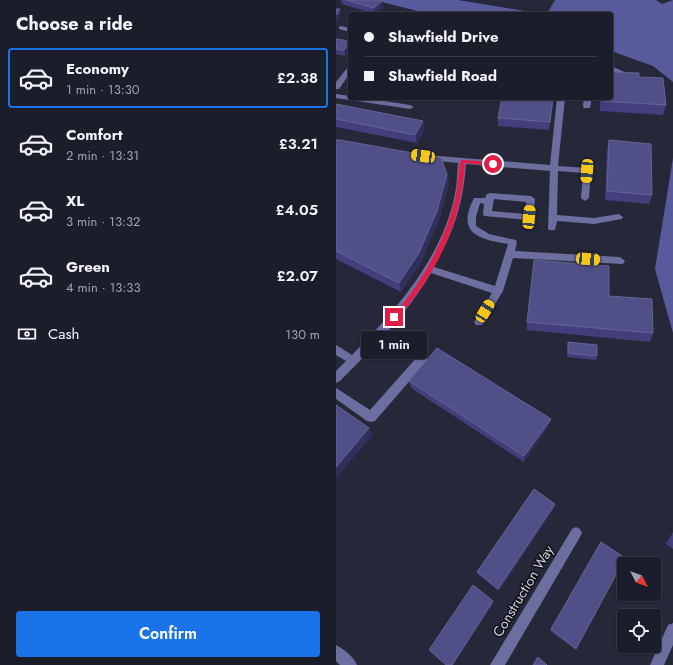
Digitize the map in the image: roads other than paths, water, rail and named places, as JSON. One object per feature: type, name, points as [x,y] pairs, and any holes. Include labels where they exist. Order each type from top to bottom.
[{"type":"street","points":[[341,28],[348,30]]},
{"type":"street","points":[[613,69],[626,76]]},
{"type":"street","points":[[336,87],[348,71]]},
{"type":"street","points":[[336,96],[348,98]]},
{"type":"street","points":[[363,100],[410,107]]},
{"type":"street","points":[[552,228],[554,169],[561,100]]},
{"type":"street","points":[[417,155],[462,162],[587,171],[585,198]]},
{"type":"street","points":[[336,378],[404,306],[430,269],[449,228],[459,194],[462,162]]},
{"type":"street","points":[[490,196],[531,199],[529,217],[487,214],[489,201],[490,196]]},
{"type":"street","points":[[479,322],[498,291],[513,242],[480,234],[473,227],[471,222],[477,200],[489,201]]},
{"type":"street","points":[[553,218],[594,221],[619,218]]},
{"type":"street","points":[[509,254],[620,261]]},
{"type":"street","points":[[430,269],[498,291]]},
{"type":"street","points":[[336,349],[353,361]]},
{"type":"street","points":[[336,392],[371,417],[422,359]]},
{"type":"street","name":"Construction Way","points":[[497,665],[576,533]]},
{"type":"street","points":[[657,665],[673,630]]},
{"type":"street","points":[[336,652],[350,665]]}]
